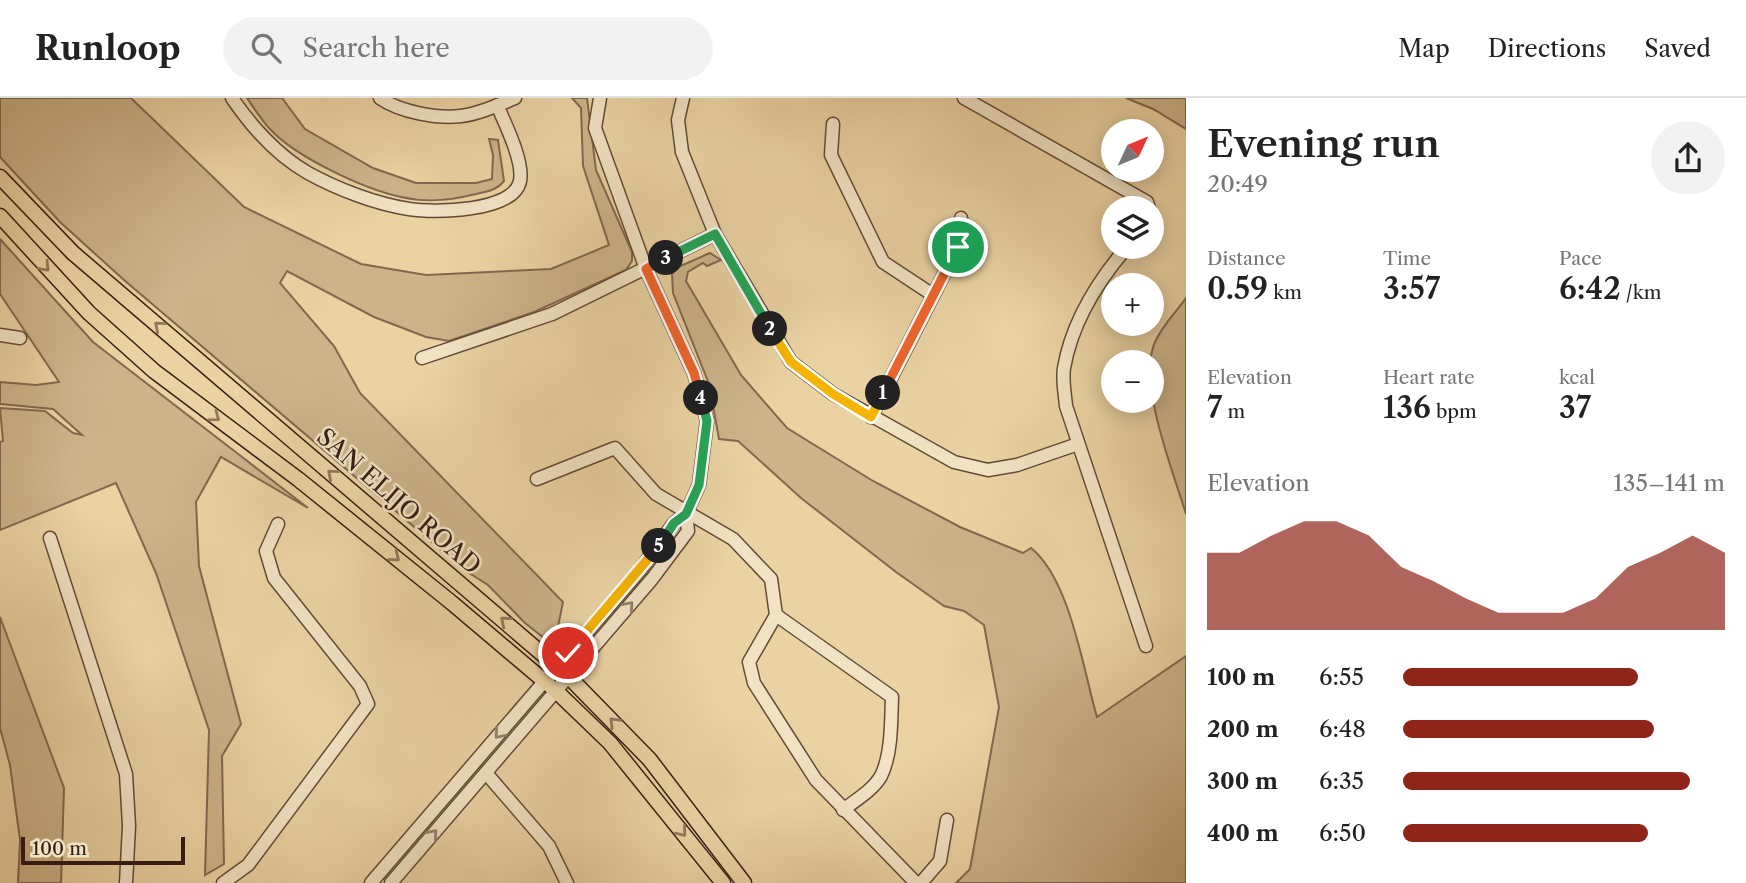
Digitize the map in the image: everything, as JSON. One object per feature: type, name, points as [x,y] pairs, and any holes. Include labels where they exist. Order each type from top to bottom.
[{"type":"main road","name":"SAN ELIJO ROAD","points":[[0,177],[73,253],[563,671],[650,760],[744,883]]},
{"type":"main road","name":"SAN ELIJO ROAD","points":[[0,216],[89,313],[154,371],[308,487],[556,691],[610,743],[723,883]]},
{"type":"street","points":[[232,98],[267,141],[307,173],[357,194],[408,209],[445,211],[498,204],[515,194],[521,179],[513,141],[497,105]]},
{"type":"street","points":[[380,98],[388,103],[431,115],[462,117],[514,98]]},
{"type":"street","points":[[371,883],[544,681],[563,671],[674,551],[688,531],[686,514],[699,485],[707,421],[694,373],[646,269],[595,128],[600,98]]},
{"type":"street","points":[[683,98],[678,120],[682,152],[715,234],[791,362],[833,394],[954,462],[988,470],[1017,465],[1078,444]]},
{"type":"street","points":[[964,98],[1136,196]]},
{"type":"street","points":[[833,124],[831,155],[883,262],[933,295]]},
{"type":"street","points":[[871,417],[958,247],[961,218]]},
{"type":"street","points":[[422,358],[552,314],[715,234]]},
{"type":"street","points":[[1116,259],[1076,323],[1063,370],[1066,406],[1146,646]]},
{"type":"street","points":[[0,335],[20,338]]},
{"type":"street","points":[[537,478],[615,449],[656,494],[686,514],[733,539],[771,579],[776,615],[749,662],[754,683],[816,780],[843,810],[919,883],[940,861],[947,821]]},
{"type":"street","points":[[223,883],[248,865],[368,704],[360,686],[274,578],[266,551],[278,524]]},
{"type":"street","points":[[50,538],[126,774],[129,826],[126,883]]},
{"type":"street","points":[[776,615],[892,697],[887,750],[881,775],[869,790],[843,810]]},
{"type":"street","points":[[391,883],[556,691],[563,671]]},
{"type":"street","points":[[486,773],[549,846],[567,883]]},
{"type":"shaded area","points":[[0,98],[131,98],[244,207],[361,264],[426,275],[551,269],[609,245],[583,166],[581,108],[572,98],[587,98],[596,170],[632,252],[632,261],[626,270],[534,312],[449,341],[426,337],[374,317],[287,271],[280,283],[334,346],[360,393],[563,602],[554,646],[525,623],[488,585],[466,571],[124,280],[60,222],[0,157]]},
{"type":"shaded area","points":[[247,98],[282,98],[305,129],[373,168],[416,183],[476,183],[492,179],[493,155],[489,139],[498,140],[504,181],[489,191],[445,200],[418,200],[386,193],[350,179],[295,150],[269,128]]},
{"type":"shaded area","points":[[1126,98],[1186,98],[1186,129],[1153,109]]},
{"type":"shaded area","points":[[0,239],[93,342],[308,508],[221,457],[196,502],[199,566],[241,724],[222,756],[224,864],[205,875],[209,730],[156,573],[116,483],[0,530],[0,442],[3,441],[0,408],[45,411],[73,433],[82,435],[53,409],[0,404],[0,382],[36,385],[59,382],[0,294]]},
{"type":"shaded area","points":[[710,253],[721,260],[707,266],[703,263],[688,272],[686,281],[741,375],[787,428],[873,481],[960,527],[1023,553],[1031,548],[1044,562],[1065,602],[1097,717],[1186,656],[1186,883],[956,883],[970,869],[999,707],[984,625],[964,611],[944,606],[896,572],[801,498],[738,441],[719,439],[709,384],[673,293],[672,274],[678,267]]},
{"type":"shaded area","points":[[1186,298],[1186,514],[1156,413],[1164,413],[1164,350],[1153,350],[1159,336],[1164,336],[1165,325]]},
{"type":"shaded area","points":[[0,617],[64,788],[61,883],[18,883],[20,840],[10,765],[0,728]]},
{"type":"route","points":[[568,653],[640,570],[674,523],[686,514],[699,485],[707,421],[694,373],[646,269],[715,234],[791,362],[833,394],[871,417],[958,247]]}]
